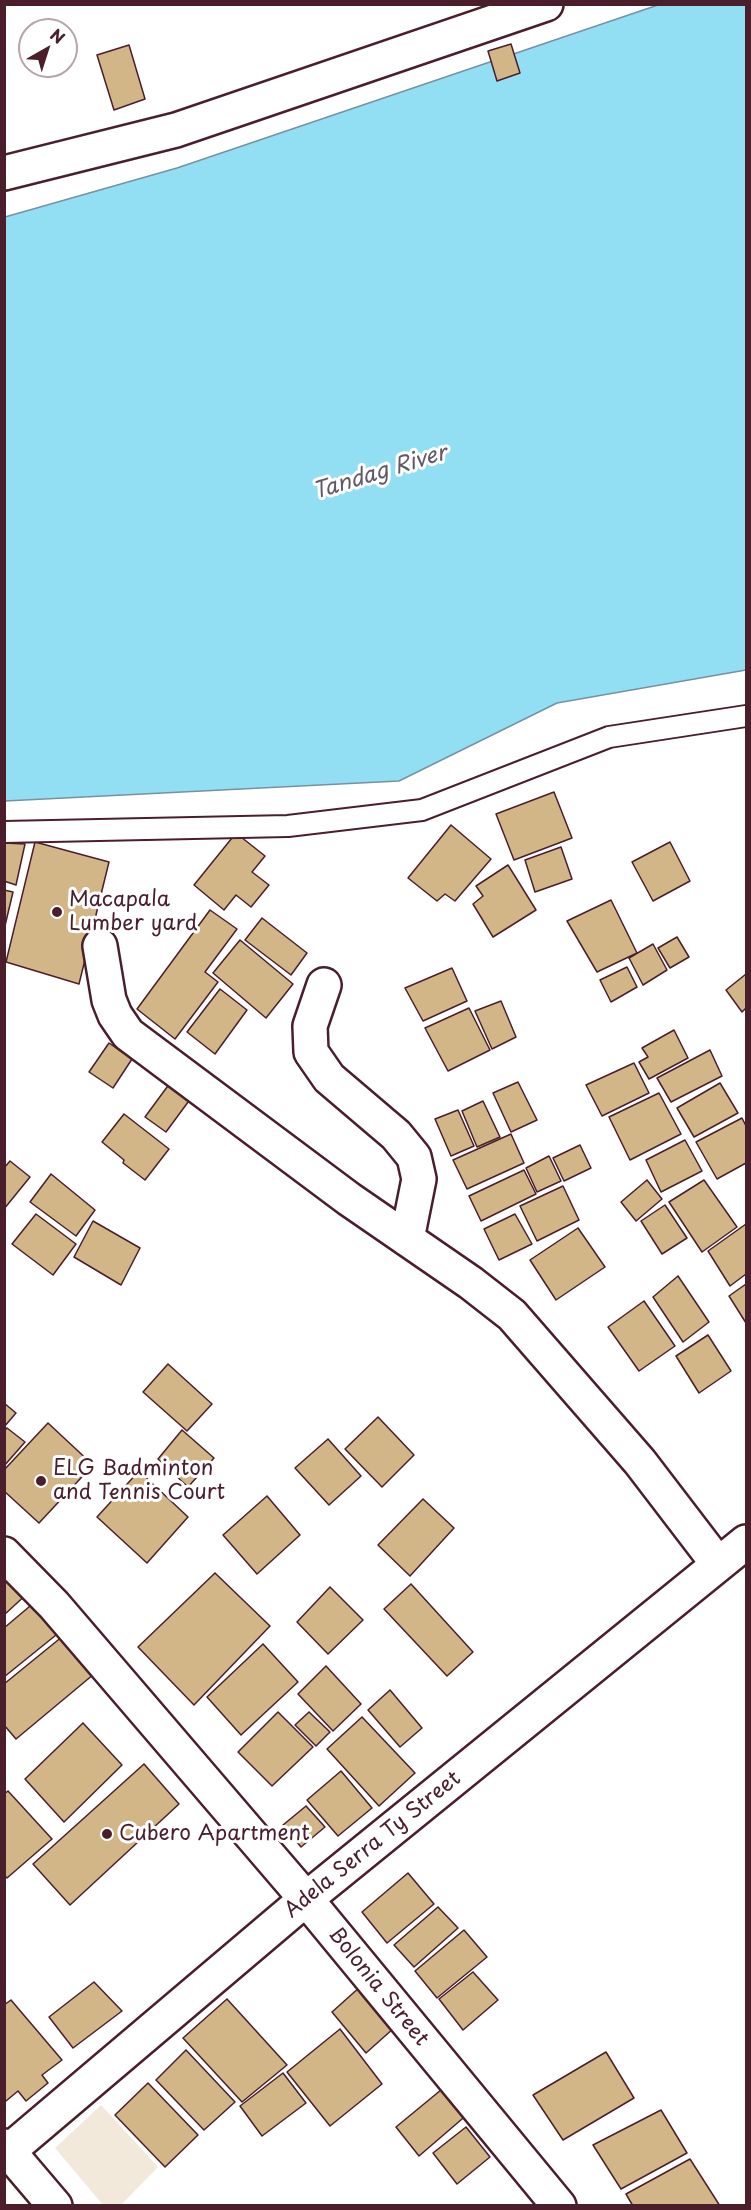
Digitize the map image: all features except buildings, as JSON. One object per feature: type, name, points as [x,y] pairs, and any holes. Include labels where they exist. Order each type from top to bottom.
[{"type":"street","points":[[4,173],[176,130],[546,4]]},
{"type":"street","points":[[100,946],[109,1000],[128,1034],[142,1048],[471,1283],[519,1323],[640,1462],[718,1564]]},
{"type":"street","points":[[324,985],[310,1026],[311,1052],[329,1078],[396,1135],[414,1157],[419,1179],[407,1239]]},
{"type":"street","name":"Adela Serra Ty Street","points":[[6,2151],[306,1899],[747,1542]]},
{"type":"street","name":"Bolonia Street","points":[[4,1554],[54,1605],[306,1899],[559,2205]]},
{"type":"street","points":[[6,2151],[56,2205]]},
{"type":"lane","points":[[4,832],[288,826],[422,810],[609,737],[747,716]]},
{"type":"shaded area","points":[[101,2105],[158,2167],[121,2205],[103,2205],[55,2148]]},
{"type":"water","name":"Tandag River","points":[[658,5],[746,5],[746,670],[557,703],[399,781],[5,801],[5,217],[177,168]]},
{"type":"place","name":"Macapala Lumber yard","points":[[57,912]]},
{"type":"place","name":"ELG Badminton and Tennis Court","points":[[41,1481]]},
{"type":"place","name":"Cubero Apartment","points":[[107,1834]]}]
